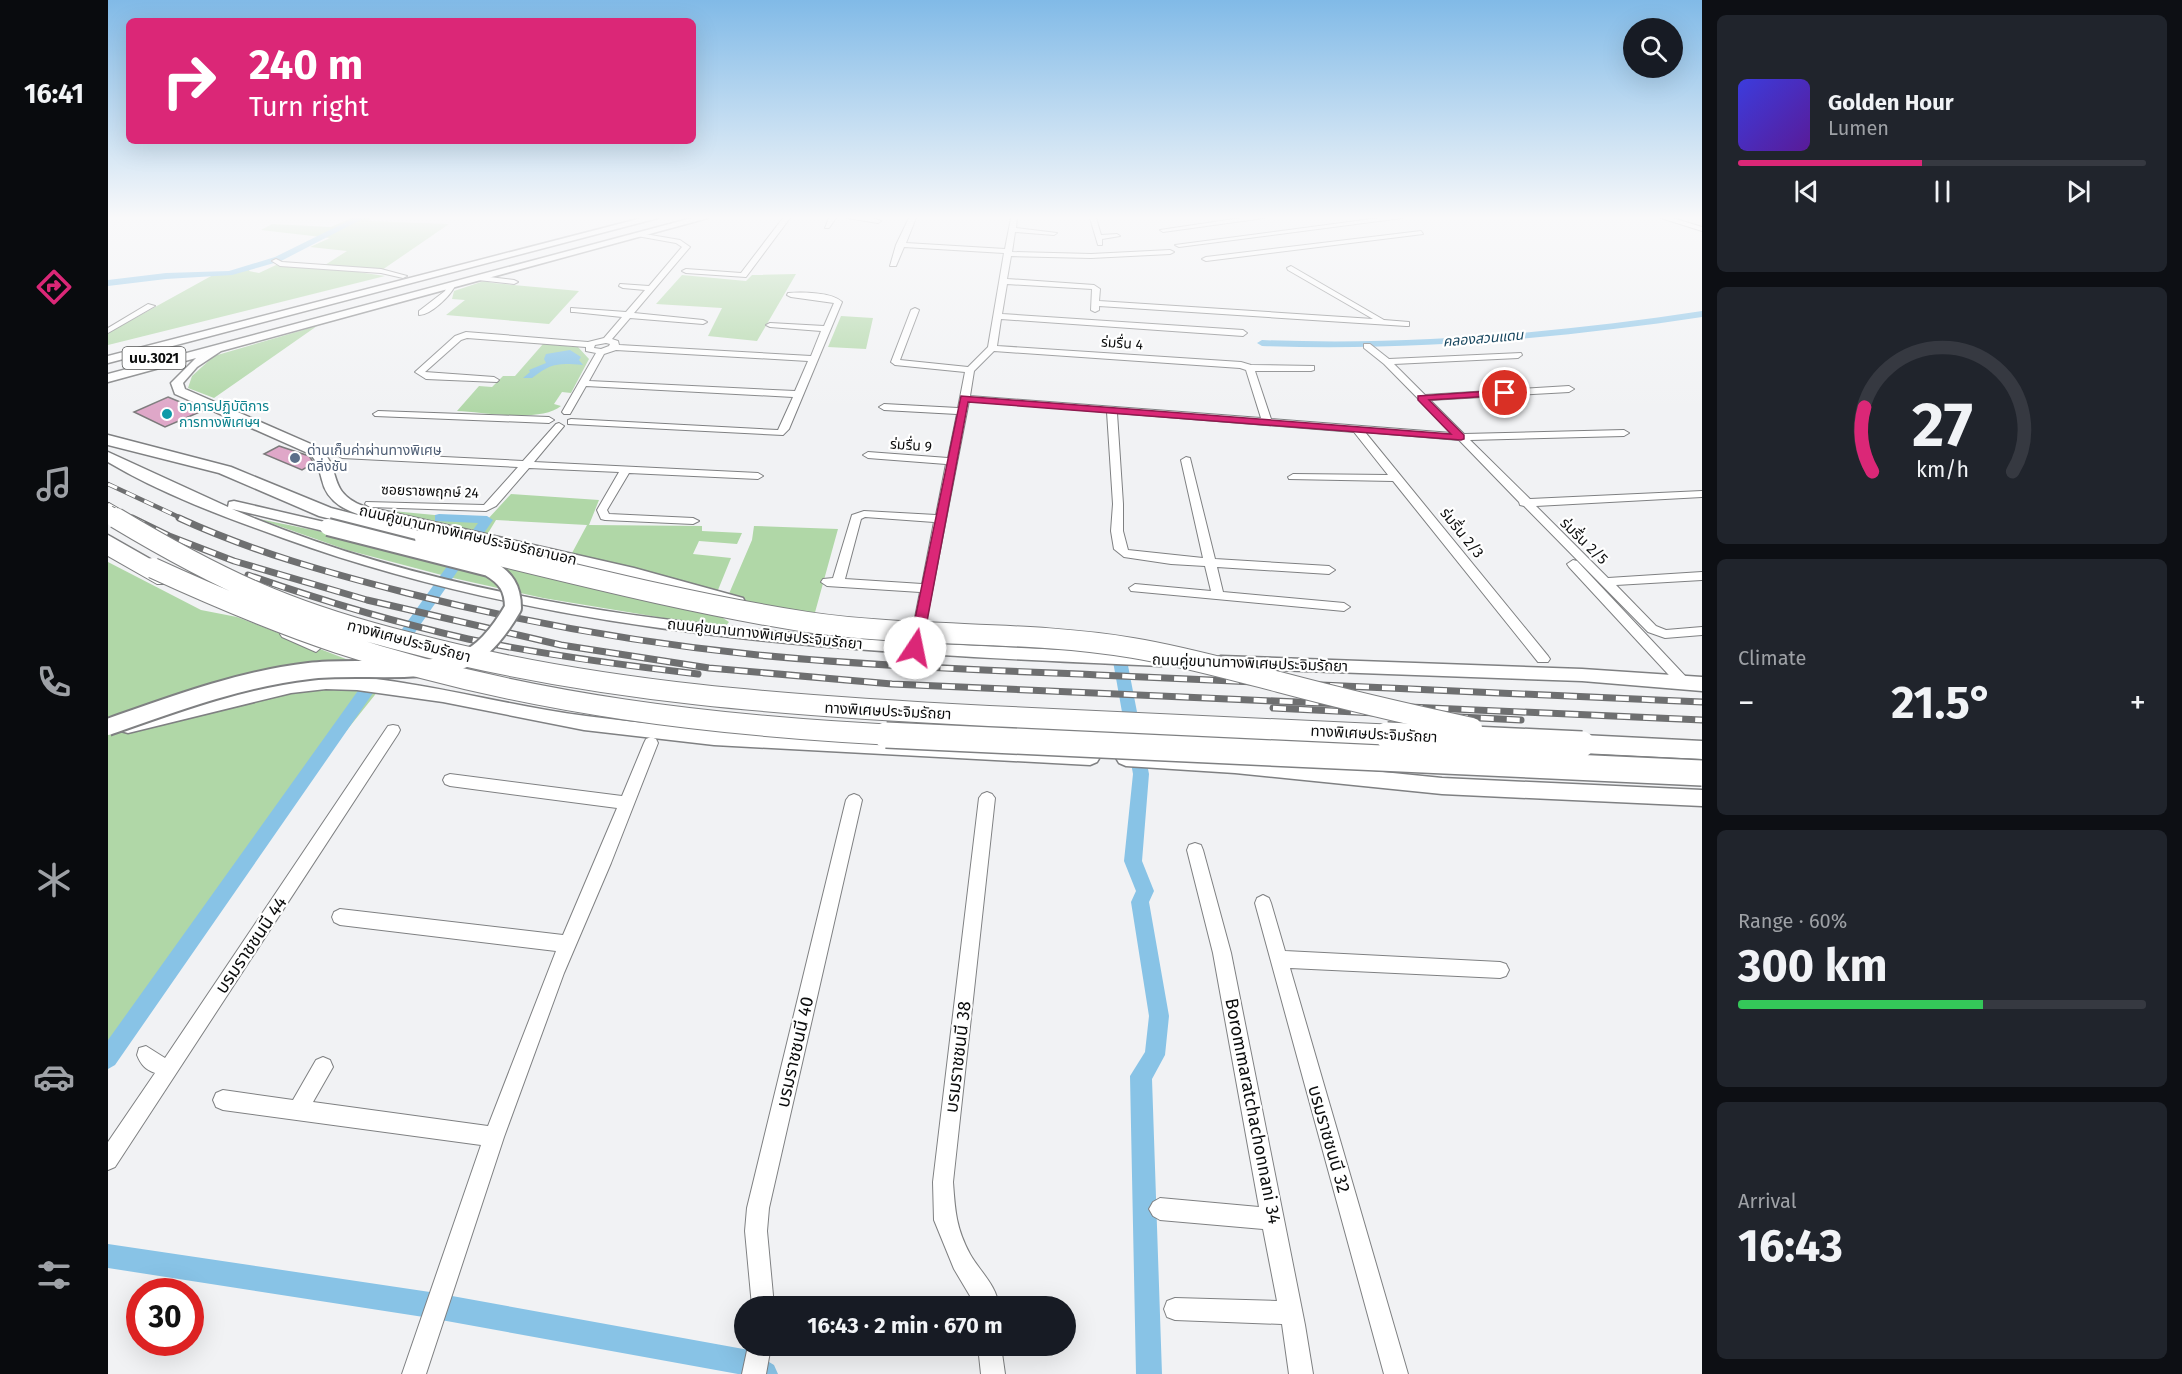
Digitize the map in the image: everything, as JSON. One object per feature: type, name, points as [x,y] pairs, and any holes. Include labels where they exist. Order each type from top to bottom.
[{"type":"highway","points":[[108,440],[225,471],[325,512],[425,538],[673,596],[808,622],[929,634],[1052,639],[1136,648],[1177,656],[1428,720],[1582,744]]},
{"type":"highway","name":"ทางพิเศษประจิมรัถยา","points":[[108,513],[178,555],[240,585],[344,624],[502,665],[596,682],[713,699],[832,708],[1702,750]]},
{"type":"highway","name":"ทางพิเศษประจิมรัถยา","points":[[108,540],[153,568],[213,598],[332,642],[442,672],[553,698],[666,716],[779,728],[881,735],[1702,773]]},
{"type":"main road","points":[[108,350],[379,282]]},
{"type":"main road","points":[[379,290],[406,282]]},
{"type":"main road","name":"นบ.3021","points":[[108,370],[200,341],[409,282]]},
{"type":"main road","name":"นบ.3021","points":[[108,360],[200,341],[432,282]]},
{"type":"main road","name":"นบ.3021","points":[[108,378],[466,282]]},
{"type":"main road","name":"ถนนคู่ขนานทางพิเศษประจิมรัถยานอก","points":[[216,350],[186,372],[177,383],[179,391],[315,451],[327,466],[332,490],[346,505],[372,514],[634,573],[719,597],[819,630],[851,644]]},
{"type":"main road","name":"ถนนคู่ขนานทางพิเศษประจิมรัถยา","points":[[108,456],[199,500],[321,548],[410,574],[627,619],[778,639],[915,648],[1158,660],[1582,675],[1693,683]]},
{"type":"main road","points":[[108,729],[169,705],[300,672],[329,669],[413,668],[467,658],[497,631],[513,608],[511,585],[501,574],[489,568],[231,504],[199,500]]},
{"type":"main road","points":[[108,729],[291,686],[326,682],[357,683],[432,693],[584,723],[714,738],[939,751],[1179,761],[1442,786],[1702,798]]},
{"type":"street","points":[[494,380],[426,376],[419,372],[458,338],[466,335],[590,345],[607,340],[654,282]]},
{"type":"street","points":[[915,648],[970,370],[992,348],[1003,282]]},
{"type":"street","points":[[1020,282],[1094,287],[1096,289],[1095,322]]},
{"type":"street","points":[[1315,282],[1384,322]]},
{"type":"street","points":[[422,313],[451,286]]},
{"type":"street","points":[[623,286],[651,288]]},
{"type":"street","points":[[571,422],[780,433],[784,429],[837,300],[791,296]]},
{"type":"street","points":[[1096,303],[1406,324]]},
{"type":"street","points":[[108,331],[151,306]]},
{"type":"street","points":[[574,310],[703,322]]},
{"type":"street","points":[[915,310],[895,362],[970,370]]},
{"type":"street","points":[[998,315],[1243,333]]},
{"type":"street","points":[[770,325],[825,329]]},
{"type":"street","points":[[607,340],[615,343],[614,347]]},
{"type":"street","points":[[590,345],[589,349],[601,352],[614,347],[812,359]]},
{"type":"street","name":"ร่มรื่น 2/5","points":[[1367,346],[1387,362],[1652,629],[1665,634],[1702,631]]},
{"type":"street","name":"ร่มรื่น 4","points":[[992,348],[1241,365],[1250,368],[1311,369]]},
{"type":"street","points":[[571,422],[576,417],[567,412],[601,352]]},
{"type":"street","points":[[1387,362],[1518,355]]},
{"type":"street","points":[[1250,368],[1267,422]]},
{"type":"street","points":[[585,383],[797,394]]},
{"type":"street","points":[[1421,398],[1569,389]]},
{"type":"street","points":[[964,398],[1461,437],[1624,433]]},
{"type":"street","points":[[884,406],[962,411]]},
{"type":"street","points":[[1112,410],[1118,504],[1116,531],[1120,549],[1130,555],[1329,570]]},
{"type":"street","name":"ซอยราชพฤกษ์ 24","points":[[370,504],[486,508],[492,504],[524,465],[554,423],[555,415],[567,412]]},
{"type":"street","points":[[378,414],[554,423]]},
{"type":"street","name":"ซอยราชพฤกษ์ 24","points":[[554,423],[571,422]]},
{"type":"street","name":"ร่มรื่น 2/3","points":[[1356,428],[1543,659]]},
{"type":"street","points":[[342,455],[758,476]]},
{"type":"street","name":"ร่มรื่น 9","points":[[868,455],[952,461]]},
{"type":"street","points":[[1186,460],[1218,596]]},
{"type":"street","points":[[625,470],[602,510],[605,517],[693,521]]},
{"type":"street","points":[[1293,477],[1398,478]]},
{"type":"street","points":[[1524,502],[1702,494]]},
{"type":"street","points":[[927,588],[832,582],[856,517],[864,514],[940,519]]},
{"type":"street","points":[[108,551],[165,583],[316,646]]},
{"type":"street","points":[[1573,564],[1693,683]]},
{"type":"street","points":[[1605,582],[1702,576]]},
{"type":"street","points":[[1135,588],[1344,607]]},
{"type":"street","name":"บรมราชชนนี 44","points":[[108,1160],[393,730]]},
{"type":"street","points":[[414,1374],[494,1137],[567,944],[603,863],[651,743]]},
{"type":"street","points":[[450,780],[626,802]]},
{"type":"street","name":"บรมราชชนนี 38","points":[[984,1296],[962,1261],[945,1220],[944,1182],[987,798]]},
{"type":"street","name":"บรมราชชนนี 40","points":[[762,1296],[756,1231],[758,1208],[854,800]]},
{"type":"street","name":"Borommaratchachonnani 34","points":[[1195,850],[1222,953],[1302,1374]]},
{"type":"street","name":"บรมราชชนนี 32","points":[[1263,903],[1396,1374]]},
{"type":"street","points":[[340,917],[567,944]]},
{"type":"street","points":[[1279,959],[1500,970]]},
{"type":"street","points":[[146,1055],[152,1062],[168,1069]]},
{"type":"street","points":[[297,1111],[323,1067]]},
{"type":"street","points":[[223,1100],[494,1137]]},
{"type":"street","points":[[1160,1209],[1274,1219]]},
{"type":"street","points":[[1175,1309],[1290,1313]]},
{"type":"street","points":[[754,1374],[758,1356]]},
{"type":"street","points":[[991,1356],[993,1374]]},
{"type":"green space","points":[[200,282],[360,282],[108,345],[108,333]]},
{"type":"green space","points":[[481,282],[489,282],[579,291],[549,324],[446,315],[465,300],[452,299],[454,291]]},
{"type":"green space","points":[[676,282],[791,282],[757,341],[708,336],[722,308],[656,304]]},
{"type":"green space","points":[[841,316],[873,318],[866,349],[828,347]]},
{"type":"green space","points":[[317,326],[214,398],[188,388],[192,376],[214,356]]},
{"type":"green space","points":[[543,344],[578,347],[589,359],[571,393],[562,392],[554,404],[561,406],[552,411],[526,415],[457,411],[479,386],[492,387],[503,376],[515,376]]},
{"type":"green space","points":[[511,494],[599,500],[589,525],[702,526],[702,531],[742,533],[737,544],[699,541],[693,554],[731,558],[718,590],[572,553],[587,525],[496,520],[482,543],[711,610],[729,622],[724,628],[543,598],[453,578],[347,550],[259,519],[328,533],[420,545],[458,525],[432,522],[382,510],[487,520]]},
{"type":"green space","points":[[754,526],[838,529],[814,616],[770,609],[728,596],[752,540]]},
{"type":"green space","points":[[108,562],[201,610],[237,617],[390,676],[323,760],[108,1054]]},
{"type":"water","points":[[570,350],[581,357],[579,360],[583,365],[555,365],[532,378],[523,378],[530,372],[529,370],[546,363],[544,359],[546,354]]},
{"type":"building","name":"อาคารปฏิบัติการ การทางพิเศษฯ","points":[[168,397],[202,411],[165,427],[134,412]]},
{"type":"building","name":"ด่านเก็บค่าผ่านทางพิเศษ ตลิ่งชัน","points":[[279,446],[309,456],[314,463],[302,470],[264,454]]},
{"type":"waterway","points":[[108,283],[115,282]]},
{"type":"waterway","name":"คลองสวนแดน","points":[[1262,343],[1335,345],[1480,339],[1702,314]]},
{"type":"waterway","points":[[108,1058],[487,520],[439,518]]},
{"type":"waterway","points":[[1118,650],[1141,774],[1133,861],[1145,891],[1140,902],[1159,1016],[1155,1055],[1141,1076],[1149,1374]]},
{"type":"waterway","points":[[108,1256],[430,1305],[749,1363],[765,1374]]},
{"type":"railway","points":[[108,484],[183,519]]},
{"type":"railway","points":[[108,504],[134,519]]},
{"type":"railway","points":[[179,518],[292,561],[407,593],[581,630],[713,650],[800,659],[928,667],[1702,702]]},
{"type":"railway","points":[[134,519],[169,536],[234,561],[367,600],[561,645],[709,668],[892,684],[1702,720]]},
{"type":"railway","points":[[248,575],[357,610],[468,639],[583,659],[698,674]]},
{"type":"railway","points":[[1273,708],[1521,720]]},
{"type":"place","name":"อาคารปฏิบัติการ การทางพิเศษฯ","points":[[167,414]]},
{"type":"place","name":"ด่านเก็บค่าผ่านทางพิเศษ ตลิ่งชัน","points":[[295,458]]},
{"type":"route","points":[[915,648],[964,398],[1461,437],[1421,398],[1505,393]]}]
